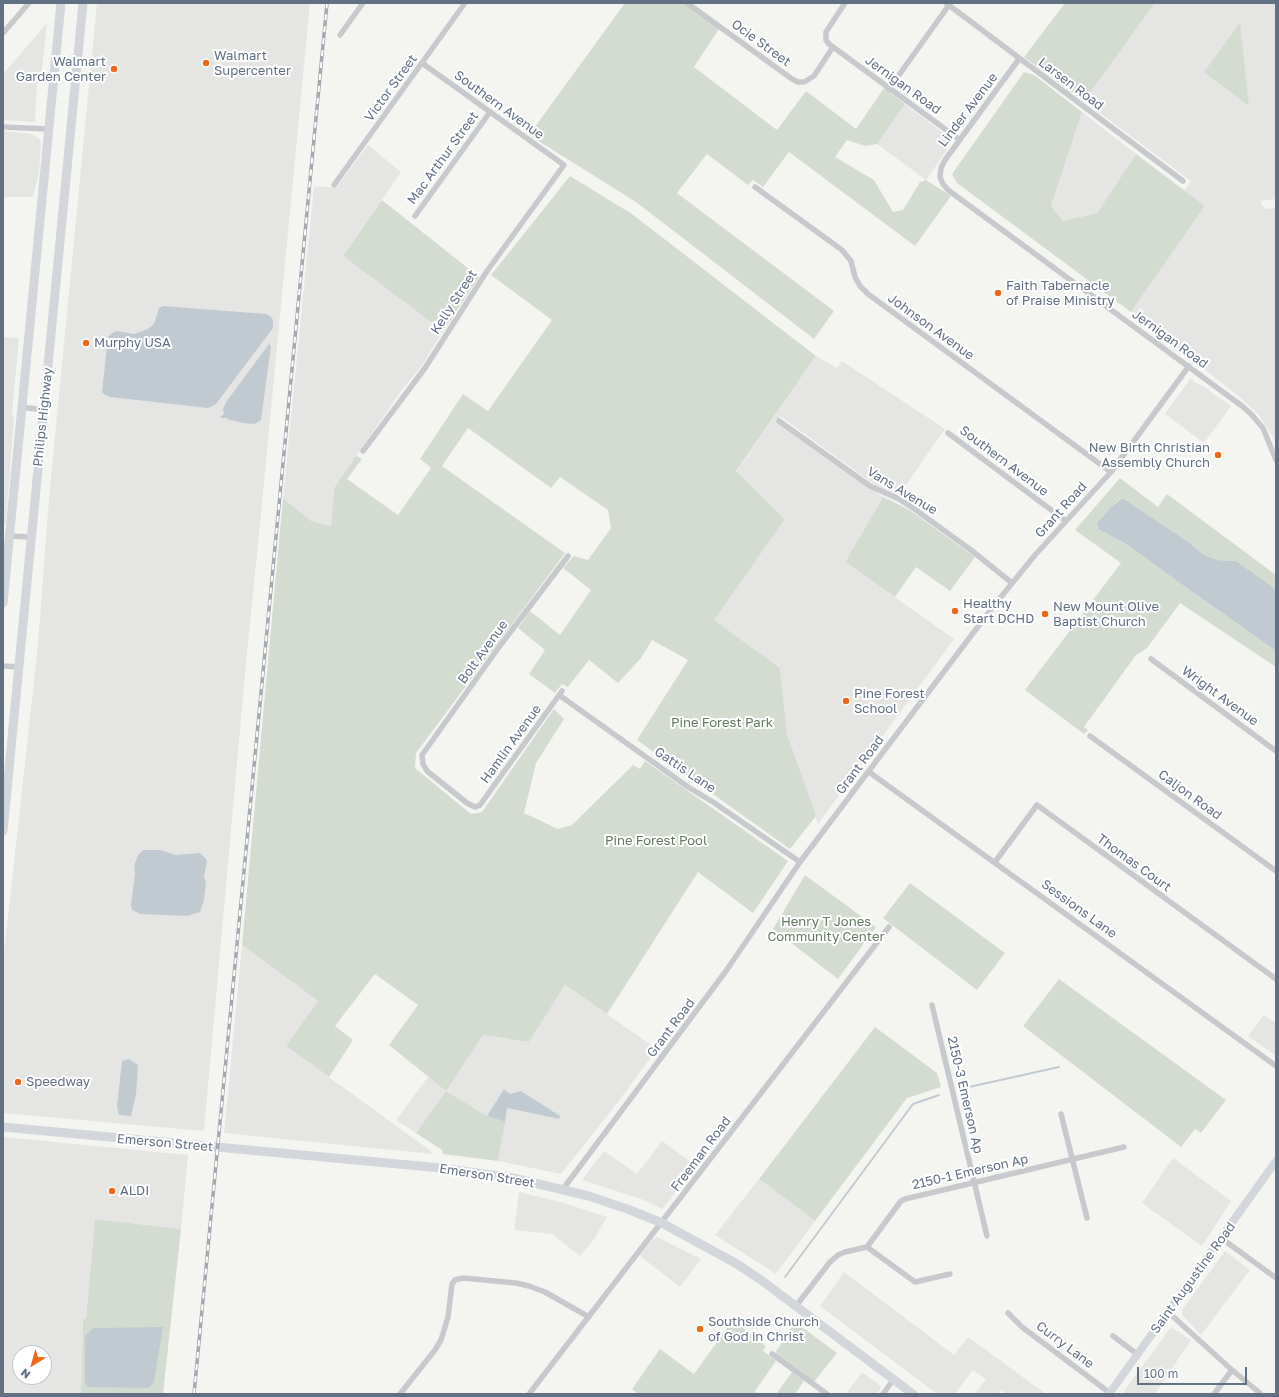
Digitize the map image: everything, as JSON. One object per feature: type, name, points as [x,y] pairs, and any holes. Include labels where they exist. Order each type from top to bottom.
[{"type":"main road","name":"Philips Highway","points":[[3,603],[61,3]]},
{"type":"main road","name":"Philips Highway","points":[[3,831],[83,3]]},
{"type":"main road","name":"Emerson Street","points":[[3,1127],[441,1168],[513,1178],[563,1189],[623,1208],[662,1223],[737,1264],[761,1280],[913,1394]]},
{"type":"main road","name":"Saint Augustine Road","points":[[1109,1393],[1275,1166]]},
{"type":"street","points":[[3,33],[29,3]]},
{"type":"street","points":[[340,35],[363,3]]},
{"type":"street","name":"Victor Street","points":[[334,185],[465,3]]},
{"type":"street","name":"Ocie Street","points":[[687,3],[798,82],[804,82],[814,76],[833,48]]},
{"type":"street","points":[[833,48],[826,40],[826,32],[846,3]]},
{"type":"street","points":[[889,88],[947,4]]},
{"type":"street","name":"Larsen Road","points":[[947,4],[1183,181]]},
{"type":"street","name":"Jernigan Road","points":[[833,48],[960,140]]},
{"type":"street","name":"Linder Avenue","points":[[940,177],[940,168],[944,160],[1019,59]]},
{"type":"street","name":"Southern Avenue","points":[[422,63],[564,164]]},
{"type":"street","name":"Mac Arthur Street","points":[[415,216],[490,112]]},
{"type":"street","points":[[3,127],[49,129]]},
{"type":"street","name":"Kelly Street","points":[[363,451],[425,368],[487,271],[564,164]]},
{"type":"street","name":"Jernigan Road","points":[[940,177],[948,190],[1189,366],[1252,414],[1266,434],[1276,460]]},
{"type":"street","name":"Johnson Avenue","points":[[755,187],[842,250],[851,261],[855,277],[860,286],[868,294],[1111,472]]},
{"type":"street","name":"Grant Road","points":[[563,1189],[726,971],[800,862],[1012,583],[1111,472],[1189,366]]},
{"type":"street","points":[[22,407],[44,410]]},
{"type":"street","name":"Vans Avenue","points":[[779,421],[870,486],[899,499],[913,508],[971,550],[1012,583]]},
{"type":"street","name":"Southern Avenue","points":[[948,433],[1066,521]]},
{"type":"street","points":[[10,536],[31,537]]},
{"type":"street","name":"Bolt Avenue","points":[[475,807],[467,803],[428,771],[423,764],[422,755],[499,647],[568,556]]},
{"type":"street","name":"Wright Avenue","points":[[1151,659],[1276,751]]},
{"type":"street","points":[[3,666],[18,667]]},
{"type":"street","name":"Hamlin Avenue","points":[[475,807],[480,805],[561,693]]},
{"type":"street","name":"Gattis Lane","points":[[561,693],[688,787],[713,802],[800,862]]},
{"type":"street","name":"Caljon Road","points":[[1090,736],[1276,871]]},
{"type":"street","name":"Sessions Lane","points":[[869,772],[1276,1066]]},
{"type":"street","name":"Thomas Court","points":[[995,862],[1037,805],[1276,979]]},
{"type":"street","name":"Freeman Road","points":[[529,1394],[889,927]]},
{"type":"street","name":"2150-3 Emerson Ap","points":[[932,1006],[987,1236]]},
{"type":"street","points":[[1061,1114],[1087,1218]]},
{"type":"street","name":"2150-1 Emerson Ap","points":[[867,1247],[901,1201],[905,1199],[1124,1147]]},
{"type":"street","points":[[1222,1238],[1276,1278]]},
{"type":"street","points":[[796,1306],[834,1258],[845,1252],[867,1247],[915,1282],[950,1274]]},
{"type":"street","points":[[400,1394],[441,1340],[448,1317],[452,1284],[455,1280],[463,1278],[516,1283],[529,1286],[545,1292],[589,1316]]},
{"type":"street","points":[[1168,1312],[1261,1394]]},
{"type":"street","name":"Curry Lane","points":[[1008,1313],[1022,1327],[1109,1393]]},
{"type":"street","points":[[1113,1336],[1137,1354]]},
{"type":"street","points":[[772,1354],[827,1394]]},
{"type":"street","points":[[1214,1394],[1232,1370]]},
{"type":"street","points":[[883,1394],[893,1380]]},
{"type":"shaded area","points":[[97,3],[310,3],[246,663],[204,1131],[3,1113],[3,963],[38,644],[49,498]]},
{"type":"shaded area","points":[[1155,3],[1276,3],[1276,199],[1260,201],[1265,209],[1276,208],[1276,445],[1273,437],[1258,414],[1241,398],[1131,312],[1205,206],[1184,191],[1191,181],[1084,101]]},
{"type":"shaded area","points":[[47,23],[41,79],[37,84],[35,122],[3,120],[3,74]]},
{"type":"shaded area","points":[[905,104],[950,138],[951,142],[949,147],[926,180],[877,144]]},
{"type":"shaded area","points":[[1082,112],[1136,154],[1097,213],[1063,221],[1051,206]]},
{"type":"shaded area","points":[[3,131],[32,134],[40,139],[39,173],[33,197],[3,197]]},
{"type":"shaded area","points":[[368,145],[401,172],[343,256],[443,331],[423,364],[401,391],[334,488],[331,526],[311,521],[283,498],[314,186],[336,188]]},
{"type":"shaded area","points":[[163,306],[266,314],[273,320],[273,328],[216,404],[208,408],[110,397],[105,395],[102,392],[108,337],[117,331],[134,334],[148,329],[154,324],[159,308]]},
{"type":"shaded area","points":[[3,337],[19,338],[12,414],[14,418],[6,522],[3,528]]},
{"type":"shaded area","points":[[269,344],[271,346],[261,420],[255,424],[221,418],[220,417],[224,414],[223,409],[226,402]]},
{"type":"shaded area","points":[[816,356],[837,368],[842,361],[945,429],[899,495],[878,487],[780,416],[776,422],[883,497],[845,562],[954,639],[818,824],[787,734],[780,668],[713,620],[785,519],[736,472]]},
{"type":"shaded area","points":[[1191,378],[1196,383],[1203,386],[1231,406],[1204,443],[1165,414]]},
{"type":"shaded area","points":[[1122,498],[1187,541],[1203,554],[1217,560],[1236,561],[1276,589],[1276,651],[1128,545],[1098,529],[1097,523],[1110,508]]},
{"type":"shaded area","points":[[143,850],[161,850],[175,855],[200,853],[207,860],[204,877],[206,883],[204,900],[200,912],[187,916],[140,914],[132,910],[131,905],[135,873],[134,866],[138,855]]},
{"type":"shaded area","points":[[242,945],[318,1001],[286,1046],[431,1151],[432,1154],[224,1133]]},
{"type":"shaded area","points":[[565,985],[657,1049],[618,1102],[561,1174],[498,1161],[506,1108],[559,1119],[510,1094],[504,1089],[487,1116],[446,1091],[416,1133],[396,1120],[428,1077],[446,1090],[483,1035],[529,1042]]},
{"type":"shaded area","points":[[1264,1015],[1276,1023],[1276,1056],[1248,1036]]},
{"type":"shaded area","points":[[129,1059],[138,1065],[136,1095],[131,1116],[119,1115],[117,1106],[122,1061]]},
{"type":"shaded area","points":[[504,1089],[510,1094],[521,1091],[560,1116],[559,1119],[507,1108],[505,1122],[487,1116]]},
{"type":"shaded area","points":[[3,1137],[188,1155],[181,1229],[95,1219],[86,1319],[83,1319],[81,1394],[3,1394]]},
{"type":"shaded area","points":[[662,1141],[695,1165],[671,1199],[662,1209],[641,1199],[582,1180],[604,1151],[637,1174]]},
{"type":"shaded area","points":[[1173,1158],[1231,1201],[1202,1246],[1142,1203]]},
{"type":"shaded area","points":[[759,1179],[815,1221],[776,1274],[715,1235]]},
{"type":"shaded area","points":[[519,1192],[564,1203],[607,1217],[594,1239],[580,1256],[552,1234],[514,1230]]},
{"type":"shaded area","points":[[657,1237],[701,1259],[680,1287],[640,1256],[650,1242]]},
{"type":"shaded area","points":[[1225,1251],[1250,1270],[1201,1335],[1183,1316],[1182,1310]]},
{"type":"shaded area","points":[[844,1272],[954,1355],[968,1337],[1046,1394],[1006,1394],[1001,1390],[998,1394],[975,1394],[986,1379],[973,1370],[955,1394],[937,1394],[820,1306]]},
{"type":"shaded area","points":[[163,1327],[154,1382],[149,1388],[88,1387],[85,1383],[85,1336],[93,1328]]},
{"type":"shaded area","points":[[1171,1327],[1191,1340],[1155,1394],[1122,1394]]},
{"type":"shaded area","points":[[862,1372],[881,1386],[877,1394],[846,1394]]},
{"type":"green space","points":[[625,3],[683,3],[719,29],[694,67],[777,130],[806,91],[856,129],[884,88],[905,104],[877,144],[865,146],[847,140],[835,157],[874,180],[893,212],[903,210],[920,182],[926,180],[951,196],[915,246],[789,152],[763,187],[753,180],[748,185],[707,154],[677,193],[834,311],[814,339],[636,202],[529,135]]},
{"type":"green space","points":[[1065,3],[1155,3],[1084,101],[1024,57]]},
{"type":"green space","points":[[1240,23],[1249,106],[1204,72]]},
{"type":"green space","points":[[1024,72],[1034,75],[1082,112],[1051,206],[1063,221],[1097,213],[1136,154],[1205,206],[1131,312],[957,183],[952,174]]},
{"type":"green space","points":[[570,176],[632,214],[816,356],[736,471],[785,519],[714,620],[780,668],[787,734],[816,816],[790,849],[637,740],[688,660],[652,640],[641,658],[618,683],[589,660],[568,687],[562,684],[555,693],[529,674],[545,650],[518,628],[530,611],[560,635],[591,590],[563,568],[574,556],[588,560],[611,528],[608,510],[560,477],[551,488],[468,428],[442,466],[565,553],[416,753],[415,768],[471,814],[482,812],[554,709],[564,719],[536,763],[524,813],[558,829],[572,825],[633,765],[640,769],[645,761],[788,861],[753,913],[698,872],[607,1014],[565,985],[529,1042],[483,1035],[446,1091],[389,1045],[418,1005],[375,974],[335,1026],[353,1040],[329,1077],[286,1046],[318,1001],[242,945],[283,498],[311,521],[331,526],[334,488],[356,456],[362,459],[347,479],[398,515],[431,468],[420,459],[463,394],[488,411],[552,320],[491,275]]},
{"type":"green space","points":[[382,200],[479,277],[443,331],[343,256]]},
{"type":"green space","points":[[1120,478],[1158,507],[1167,494],[1276,575],[1276,589],[1236,561],[1217,560],[1203,554],[1187,541],[1121,498],[1097,523],[1098,529],[1128,545],[1276,651],[1276,667],[1180,603],[1147,648],[1136,655],[1084,727],[1088,730],[1084,734],[1025,690],[1121,563],[1075,530]]},
{"type":"green space","points":[[883,497],[908,509],[975,557],[950,591],[916,567],[895,597],[845,562]]},
{"type":"green space","name":"Henry T Jones Community Center","points":[[805,875],[876,927],[838,979],[773,929]]},
{"type":"green space","points":[[910,883],[1005,953],[977,990],[883,918]]},
{"type":"green space","points":[[1059,979],[1226,1100],[1201,1133],[1195,1129],[1181,1147],[1023,1026]]},
{"type":"green space","points":[[875,1027],[937,1073],[941,1087],[907,1098],[815,1221],[759,1179]]},
{"type":"green space","points":[[446,1091],[487,1116],[505,1122],[498,1161],[443,1154],[442,1150],[416,1133]]},
{"type":"green space","points":[[95,1219],[181,1229],[163,1394],[81,1394],[83,1319],[86,1319]]},
{"type":"green space","points":[[733,1320],[766,1346],[763,1351],[776,1361],[755,1391],[759,1394],[638,1394],[632,1389],[660,1349],[694,1374]]},
{"type":"green space","points":[[795,1322],[837,1353],[814,1382],[775,1353]]},
{"type":"green space","points":[[792,1372],[804,1381],[795,1394],[776,1394]]},
{"type":"waterway","points":[[960,1089],[1059,1067]]},
{"type":"waterway","points":[[785,1277],[913,1104],[939,1095]]},
{"type":"railway","points":[[194,1394],[327,3]]},
{"type":"place","name":"Walmart Supercenter","points":[[206,63]]},
{"type":"place","name":"Walmart Garden Center","points":[[114,69]]},
{"type":"place","name":"Faith Tabernacle of Praise Ministry","points":[[998,293]]},
{"type":"place","name":"Murphy USA","points":[[86,343]]},
{"type":"place","name":"New Birth Christian Assembly Church","points":[[1218,455]]},
{"type":"place","name":"Healthy Start DCHD","points":[[955,611]]},
{"type":"place","name":"New Mount Olive Baptist Church","points":[[1045,614]]},
{"type":"place","name":"Pine Forest School","points":[[846,701]]},
{"type":"place","name":"Speedway","points":[[18,1082]]},
{"type":"place","name":"ALDI","points":[[112,1191]]},
{"type":"place","name":"Southside Church of God in Christ","points":[[700,1329]]},
{"type":"park label","name":"Pine Forest Park","points":[[722,723]]},
{"type":"park label","name":"Pine Forest Pool","points":[[656,841]]}]
